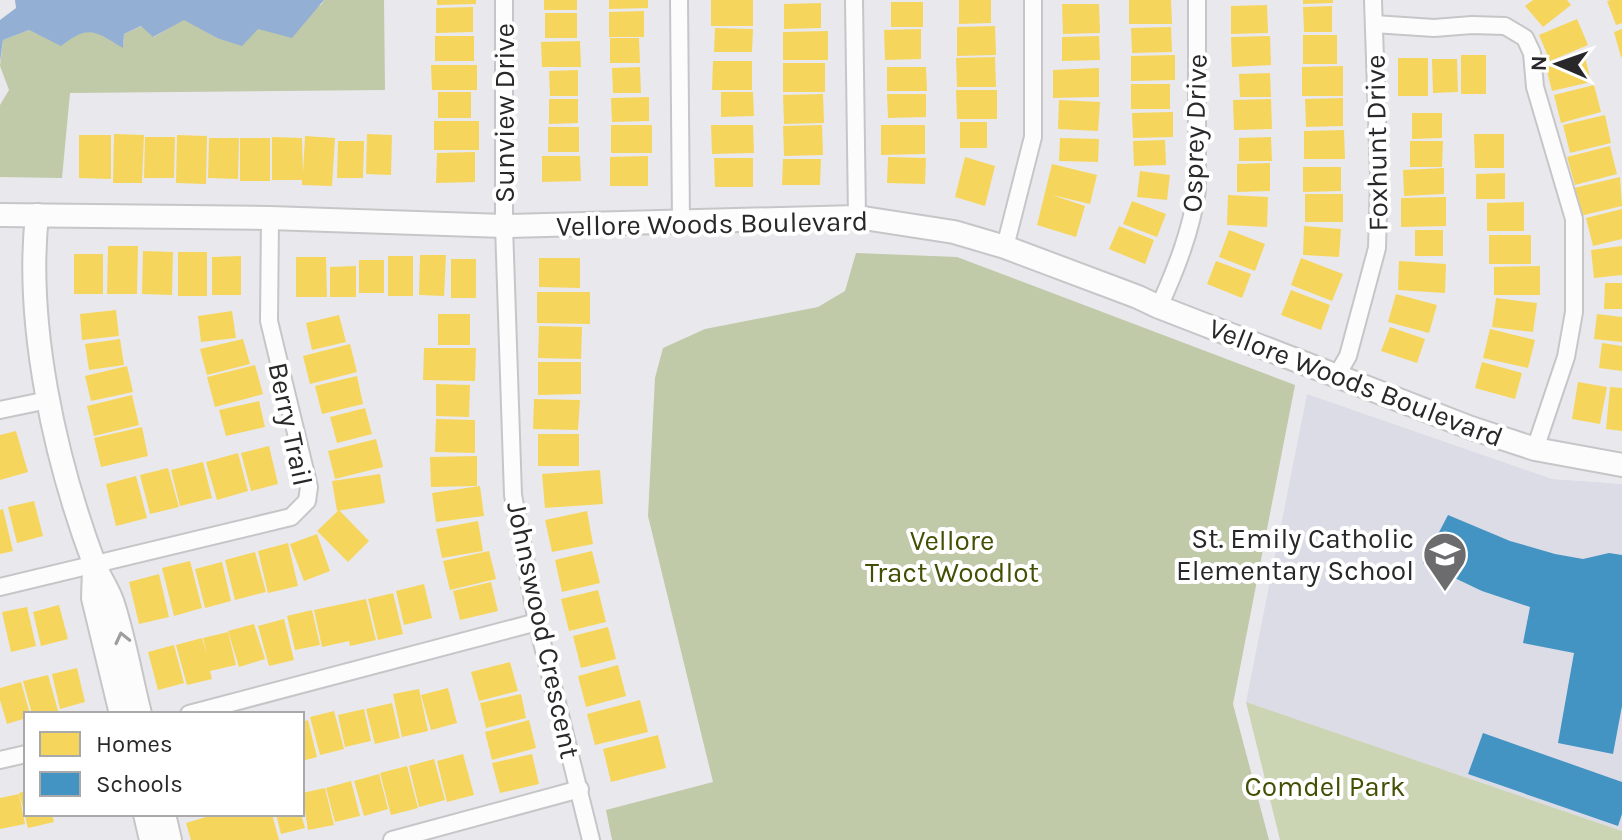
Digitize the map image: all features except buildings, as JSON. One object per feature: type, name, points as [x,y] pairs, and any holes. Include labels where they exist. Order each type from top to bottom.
[{"type":"street","name":"Sunview Drive","points":[[504,0],[504,226]]},
{"type":"street","points":[[679,0],[681,221]]},
{"type":"street","points":[[854,0],[857,217]]},
{"type":"street","points":[[1005,247],[1033,137],[1033,0]]},
{"type":"street","name":"Osprey Drive","points":[[1159,307],[1185,245],[1197,190],[1197,0]]},
{"type":"street","name":"Foxhunt Drive","points":[[1337,375],[1348,356],[1377,248],[1379,191],[1373,0]]},
{"type":"street","points":[[1374,24],[1434,28],[1505,26],[1525,38],[1532,53],[1535,87],[1574,219],[1574,312],[1566,357],[1535,449]]},
{"type":"street","name":"Vellore Woods Boulevard","points":[[0,215],[270,218],[504,226],[857,217],[942,230],[1005,247],[1471,428],[1535,449],[1622,465]]},
{"type":"street","points":[[37,215],[34,304],[48,400],[94,564],[114,604],[140,712]]},
{"type":"street","name":"Berry Trail","points":[[94,564],[291,517],[307,501],[309,487],[269,321],[270,218]]},
{"type":"street","name":"Johnswood Crescent","points":[[504,226],[513,495],[537,622],[591,840]]},
{"type":"street","points":[[0,410],[48,400]]},
{"type":"street","points":[[0,587],[94,564]]},
{"type":"street","points":[[94,564],[93,598],[121,712]]},
{"type":"street","points":[[197,712],[537,622]]},
{"type":"street","points":[[0,760],[24,754]]},
{"type":"street","points":[[392,840],[580,789]]},
{"type":"street","points":[[145,816],[151,840]]},
{"type":"street","points":[[164,816],[170,840]]},
{"type":"shaded area","name":"St. Emily Catholic Elementary School","points":[[1307,394],[1552,479],[1622,484],[1622,831],[1246,702]]},
{"type":"green space","points":[[324,0],[384,0],[385,90],[70,93],[62,178],[0,177],[0,105],[9,90],[0,66],[3,40],[29,30],[61,45],[78,34],[92,32],[123,47],[124,34],[142,26],[154,37],[184,19],[217,38],[257,29],[321,5]]},
{"type":"green space","name":"Vellore Tract Woodlot","points":[[856,253],[957,257],[1295,385],[1233,704],[1269,840],[612,840],[606,810],[713,782],[648,516],[655,378],[663,348],[705,329],[818,307],[845,291]]},
{"type":"green space","name":"Comdel Park","points":[[1246,702],[1622,831],[1622,840],[1280,840]]},
{"type":"water","points":[[15,0],[324,0],[292,38],[258,29],[242,46],[217,38],[184,20],[153,37],[141,26],[124,34],[123,48],[92,32],[79,35],[61,46],[29,30],[3,40],[0,62],[0,20],[16,8]]},
{"type":"place","name":"St. Emily Catholic Elementary School","points":[[1445,593]]}]
